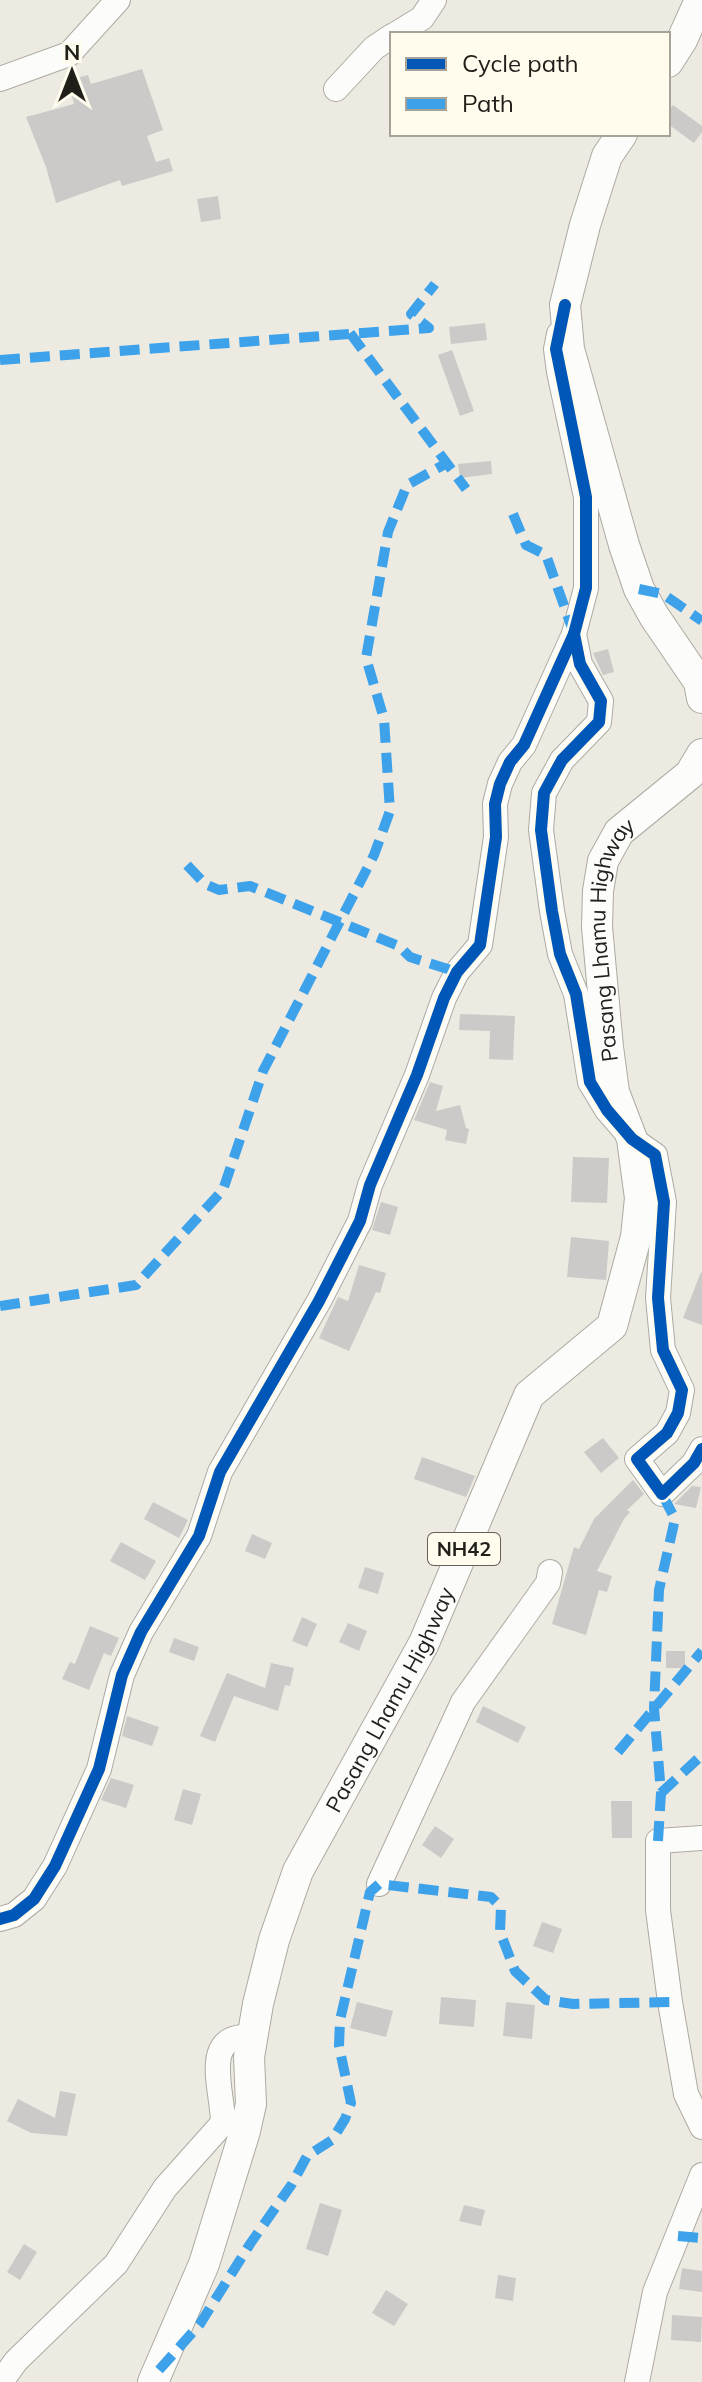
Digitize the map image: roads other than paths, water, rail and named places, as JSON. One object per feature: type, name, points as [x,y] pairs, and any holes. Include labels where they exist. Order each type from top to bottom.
[{"type":"main road","points":[[670,59],[700,0]]},
{"type":"main road","points":[[621,136],[607,156],[565,305],[569,349],[639,589],[699,682],[702,698]]},
{"type":"main road","name":"Pasang Lhamu Highway","points":[[153,2382],[204,2264],[245,2131],[251,2104],[249,2057],[253,2037],[274,1940],[298,1871],[424,1643],[529,1395],[612,1326],[636,1237],[640,1198],[632,1139],[614,1092],[608,1047],[597,927],[603,861],[619,832],[690,774],[702,754]]},
{"type":"street","points":[[0,79],[69,54],[118,0]]},
{"type":"street","points":[[399,32],[422,18],[434,0]]},
{"type":"street","points":[[336,89],[374,48],[390,38]]},
{"type":"street","points":[[0,1919],[14,1915],[34,1899],[55,1866],[99,1769],[122,1675],[141,1632],[199,1536],[220,1472],[319,1301],[360,1221],[370,1185],[417,1075],[444,998],[457,972],[480,945],[496,837],[495,804],[500,784],[510,762],[524,745],[574,634],[586,588],[586,497],[556,349],[565,305]]},
{"type":"street","points":[[574,634],[580,664],[601,701],[599,722],[562,760],[544,793],[541,830],[558,940],[576,994],[590,1082],[607,1110],[632,1139],[655,1155],[664,1202],[658,1298],[663,1350],[682,1390],[678,1413],[667,1433],[637,1459],[662,1494],[694,1463],[702,1449]]},
{"type":"street","points":[[379,1884],[463,1702],[548,1583],[550,1572]]},
{"type":"street","points":[[702,1838],[658,1841],[658,1910],[686,2094],[702,2127]]},
{"type":"street","points":[[1,2382],[16,2361],[116,2264],[165,2188],[223,2123],[217,2061],[222,2045],[232,2038],[253,2037]]},
{"type":"street","points":[[637,2382],[655,2292],[702,2175]]}]
